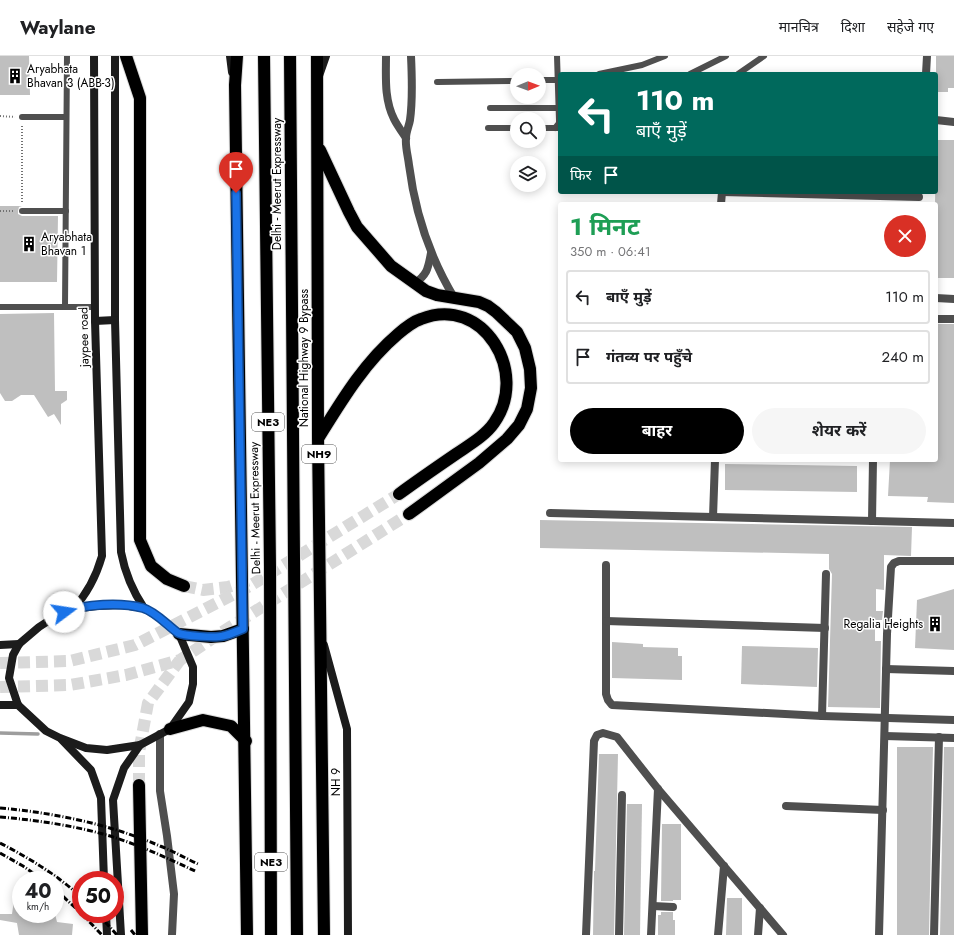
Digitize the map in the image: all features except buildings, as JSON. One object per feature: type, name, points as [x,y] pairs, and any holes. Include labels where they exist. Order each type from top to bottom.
[{"type":"highway","points":[[126,56],[140,98],[140,540],[151,566],[167,579],[184,586]]},
{"type":"highway","points":[[237,56],[235,84],[246,741],[247,935]]},
{"type":"highway","name":"Delhi - Meerut Expressway","points":[[264,56],[270,566],[271,935]]},
{"type":"highway","name":"Delhi - Meerut Expressway","points":[[290,56],[297,935]]},
{"type":"highway","name":"NH9","points":[[317,56],[317,83]]},
{"type":"highway","name":"National Highway 9 Bypass","points":[[317,83],[320,633]]},
{"type":"highway","points":[[318,145],[348,212],[357,227],[391,266],[414,284],[426,291],[455,299],[479,302],[488,306],[517,332],[525,348],[530,369],[531,388],[527,409],[519,425],[507,439],[479,463],[409,514]]},
{"type":"highway","points":[[318,438],[346,392],[375,356],[410,324],[419,319],[441,314],[463,318],[480,328],[492,339],[501,355],[506,373],[507,389],[505,403],[494,424],[480,437],[399,494]]},
{"type":"highway","points":[[179,634],[212,637],[223,636],[243,629]]},
{"type":"highway","name":"NH9","points":[[320,633],[323,745],[324,935]]},
{"type":"highway","points":[[165,731],[203,720],[231,726],[246,741]]},
{"type":"highway","points":[[139,785],[142,935]]},
{"type":"street","name":"jaypee road","points":[[73,609],[92,585],[102,556],[95,321],[94,56]]},
{"type":"street","points":[[115,56],[115,320],[121,552],[128,581],[134,594],[144,608],[157,616],[179,634],[193,667],[194,684],[190,702],[165,731],[140,745],[107,750],[86,748],[46,731],[18,705],[9,678],[13,655],[19,644],[39,627],[56,616],[73,609],[97,606],[144,608]]},
{"type":"street","points":[[230,56],[235,84]]},
{"type":"street","points":[[317,83],[326,56]]},
{"type":"street","points":[[386,56],[386,89],[388,104],[394,118],[406,138]]},
{"type":"street","points":[[411,56],[411,104],[410,120],[406,138],[410,172],[423,229],[442,278],[455,299]]},
{"type":"street","points":[[926,72],[927,56]]},
{"type":"street","points":[[938,120],[954,122]]},
{"type":"street","points":[[788,194],[919,198]]},
{"type":"street","points":[[414,284],[426,275],[432,253]]},
{"type":"street","points":[[938,298],[954,299]]},
{"type":"street","points":[[938,319],[954,319]]},
{"type":"street","points":[[95,321],[115,320]]},
{"type":"street","points":[[713,517],[715,462]]},
{"type":"street","points":[[872,521],[873,462]]},
{"type":"street","points":[[550,513],[954,523]]},
{"type":"street","points":[[879,935],[886,669],[891,567],[894,563],[899,561],[954,561]]},
{"type":"street","points":[[606,565],[606,694],[612,705],[822,716],[954,720]]},
{"type":"street","points":[[822,716],[826,574]]},
{"type":"street","points":[[606,621],[825,628]]},
{"type":"street","name":"NH 9","points":[[320,633],[348,729],[348,935]]},
{"type":"street","points":[[0,645],[19,644]]},
{"type":"street","points":[[886,669],[954,671]]},
{"type":"street","points":[[0,704],[18,705]]},
{"type":"street","points":[[165,731],[160,791],[174,894],[172,935]]},
{"type":"street","points":[[586,935],[594,741],[597,735],[604,733],[617,737],[658,790],[783,935]]},
{"type":"street","points":[[885,736],[954,738]]},
{"type":"street","points":[[934,935],[939,737]]},
{"type":"street","points":[[60,738],[91,770],[101,798],[104,871]]},
{"type":"street","points":[[121,935],[113,800],[124,768],[140,745]]},
{"type":"street","points":[[651,935],[658,790]]},
{"type":"street","points":[[619,935],[622,795]]},
{"type":"street","points":[[786,806],[883,810]]},
{"type":"street","points":[[718,935],[724,866]]},
{"type":"street","points":[[653,906],[673,907]]},
{"type":"street","points":[[758,935],[760,908]]},
{"type":"street","points":[[106,923],[107,935]]},
{"type":"lane","points":[[65,307],[67,56]]},
{"type":"lane","points":[[557,56],[558,72]]},
{"type":"lane","points":[[609,72],[642,65],[665,56]]},
{"type":"lane","points":[[694,72],[726,56]]},
{"type":"lane","points":[[741,72],[764,56]]},
{"type":"lane","points":[[546,80],[558,80]]},
{"type":"lane","points":[[437,82],[510,81]]},
{"type":"lane","points":[[490,108],[558,108]]},
{"type":"lane","points":[[22,117],[66,117]]},
{"type":"lane","points":[[488,128],[510,128]]},
{"type":"lane","points":[[546,128],[557,128]]},
{"type":"lane","points":[[22,211],[66,211]]},
{"type":"lane","points":[[0,307],[95,307]]},
{"type":"path","points":[[0,116],[22,117],[22,211],[0,211]]},
{"type":"waterway","points":[[0,733],[38,734]]},
{"type":"tunnel","points":[[0,663],[70,661],[135,645],[248,587],[399,494]]},
{"type":"tunnel","points":[[0,687],[70,685],[126,675],[180,660],[409,514]]},
{"type":"tunnel","points":[[184,586],[203,590],[228,587],[250,580]]},
{"type":"tunnel","points":[[139,785],[139,752],[148,703],[180,660]]},
{"type":"railway","points":[[0,808],[61,816],[121,831],[170,850],[198,864]]},
{"type":"railway","points":[[0,817],[52,823],[103,834],[138,846],[195,871]]},
{"type":"railway","points":[[0,843],[42,867],[72,889]]},
{"type":"railway","points":[[0,853],[30,871]]},
{"type":"railway","points":[[64,897],[72,905]]},
{"type":"railway","points":[[91,923],[102,935]]},
{"type":"railway","points":[[106,923],[117,935]]},
{"type":"railway","points":[[131,930],[135,935]]},
{"type":"place","name":"Aryabhata Bhavan 3 (ABB-3)","points":[[15,76]]},
{"type":"place","name":"Aryabhata Bhavan 1","points":[[29,244]]},
{"type":"place","name":"Regalia Heights","points":[[935,624]]},
{"type":"route","points":[[64,612],[73,609],[97,606],[144,608],[157,616],[179,634],[212,637],[223,636],[243,629],[236,193]]}]
